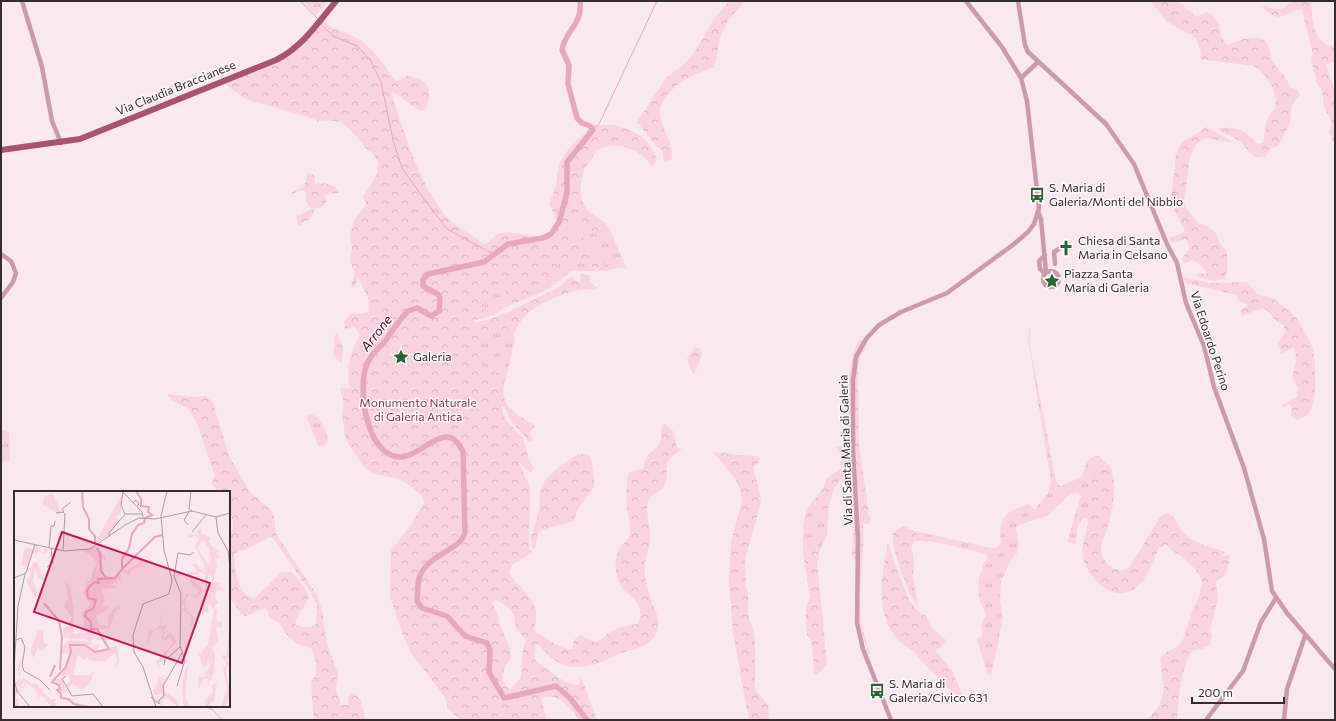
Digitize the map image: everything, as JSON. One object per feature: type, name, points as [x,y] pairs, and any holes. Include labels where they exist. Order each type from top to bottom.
[{"type":"main road","name":"Via Claudia Braccianese","points":[[1,150],[61,143],[83,138],[283,56],[307,36],[336,1]]},
{"type":"street","points":[[22,1],[42,67],[52,121],[61,143]]},
{"type":"street","name":"Via di Santa Maria di Galeria","points":[[891,720],[863,649],[857,623],[858,532],[853,452],[853,380],[856,357],[866,339],[879,325],[901,312],[937,298],[955,287],[1028,232],[1038,212],[1039,203],[1027,101],[1021,78],[1013,62],[966,1]]},
{"type":"street","name":"Via Edoardo Perino","points":[[1018,1],[1025,45],[1028,52],[1106,124],[1134,164],[1178,266],[1186,303],[1204,346],[1214,387],[1246,474],[1264,539],[1271,585],[1276,598],[1305,636],[1335,669]]},
{"type":"street","points":[[1021,78],[1038,62]]},
{"type":"street","points":[[1038,212],[1041,219],[1045,255],[1045,285],[1048,288],[1058,285],[1054,252],[1059,249]]},
{"type":"street","points":[[1,254],[15,266],[16,273],[13,282],[1,298]]},
{"type":"street","points":[[1045,272],[1055,267]]},
{"type":"street","points":[[1206,720],[1243,672],[1261,622],[1276,598]]},
{"type":"street","points":[[1284,720],[1287,689],[1305,636]]},
{"type":"green space","points":[[301,1],[328,1],[316,15]]},
{"type":"green space","points":[[729,1],[745,1],[728,21],[720,37],[715,65],[692,76],[673,88],[661,106],[661,119],[672,149],[671,160],[664,161],[662,150],[657,147],[637,122],[666,78],[682,66],[695,52],[713,20]]},
{"type":"green space","points":[[1147,1],[1177,1],[1197,17],[1207,12],[1211,14],[1217,21],[1224,42],[1228,45],[1251,38],[1262,39],[1266,42],[1273,62],[1290,87],[1298,90],[1300,96],[1292,104],[1290,124],[1278,146],[1271,148],[1266,156],[1254,156],[1238,140],[1219,131],[1219,128],[1239,130],[1246,133],[1258,144],[1263,143],[1267,121],[1269,115],[1275,108],[1276,102],[1274,90],[1271,84],[1259,69],[1254,66],[1200,59],[1201,53],[1196,38],[1166,21],[1152,3]]},
{"type":"green space","points":[[1291,1],[1311,1],[1313,22],[1318,36],[1322,42],[1335,46],[1335,61],[1326,65],[1335,92],[1335,146],[1329,132],[1332,123],[1324,106],[1322,90],[1315,81],[1316,78],[1311,61],[1313,55],[1302,10],[1298,9],[1280,17],[1272,15],[1263,7],[1264,5],[1279,9],[1285,7]]},
{"type":"green space","name":"Monumento Naturale di Galeria Antica","points":[[322,20],[333,28],[355,37],[367,45],[377,55],[397,81],[408,76],[424,83],[427,86],[429,97],[427,107],[422,111],[391,92],[407,140],[419,172],[435,201],[445,215],[454,224],[475,237],[484,245],[496,235],[501,233],[508,232],[539,236],[552,233],[557,227],[556,219],[549,203],[555,190],[559,165],[567,151],[594,124],[613,125],[634,132],[646,141],[654,153],[657,160],[652,167],[647,160],[635,151],[620,146],[604,147],[596,150],[585,168],[581,186],[584,204],[591,213],[610,229],[611,232],[605,234],[595,234],[572,221],[569,222],[570,228],[588,242],[598,256],[605,271],[596,269],[584,262],[580,263],[572,257],[567,258],[548,271],[540,293],[504,308],[503,298],[507,289],[503,286],[496,294],[487,294],[482,304],[482,308],[491,313],[492,316],[471,321],[478,322],[515,309],[561,286],[567,279],[573,277],[577,282],[580,282],[580,275],[584,274],[590,276],[591,283],[597,288],[579,290],[540,304],[524,317],[514,334],[511,333],[506,327],[500,332],[484,330],[483,333],[487,338],[485,342],[480,341],[484,357],[483,379],[488,372],[492,371],[496,374],[501,373],[506,378],[503,394],[505,401],[520,417],[535,425],[530,432],[532,440],[529,442],[512,422],[501,405],[505,419],[523,438],[529,460],[534,468],[531,473],[519,463],[530,487],[529,549],[533,552],[512,565],[509,573],[534,603],[536,610],[535,632],[557,645],[567,649],[572,649],[574,640],[580,635],[596,643],[615,630],[624,626],[638,624],[640,610],[638,604],[621,586],[616,572],[616,559],[618,552],[630,533],[626,494],[629,472],[643,469],[649,454],[660,444],[661,427],[664,423],[674,432],[677,448],[682,449],[667,462],[667,477],[665,484],[650,498],[647,507],[650,537],[645,569],[646,581],[658,622],[658,629],[652,640],[647,644],[593,665],[579,667],[572,667],[556,662],[538,644],[536,644],[534,655],[536,661],[565,682],[577,685],[580,683],[579,676],[581,677],[597,720],[579,720],[572,710],[563,702],[552,697],[547,697],[541,699],[547,720],[461,720],[448,709],[445,697],[411,653],[402,633],[390,597],[391,550],[411,525],[424,503],[423,497],[399,479],[374,474],[363,466],[346,440],[342,415],[344,403],[340,390],[342,387],[347,389],[350,388],[348,373],[350,360],[360,334],[354,327],[345,329],[344,322],[350,314],[365,313],[369,311],[368,298],[358,277],[355,287],[351,287],[355,274],[350,261],[352,249],[350,235],[355,219],[365,207],[366,202],[363,197],[376,176],[378,161],[350,129],[340,123],[334,121],[317,122],[317,120],[246,99],[224,84],[279,61]],"holes":[[[496,600],[507,606],[514,615],[516,628],[526,640],[523,649],[521,678],[509,690],[502,680],[505,665],[511,658],[510,649],[498,620],[499,617],[492,603]]]},
{"type":"green space","points":[[1207,127],[1231,141],[1206,138],[1196,144],[1190,157],[1184,201],[1186,208],[1198,223],[1207,226],[1216,233],[1220,244],[1227,252],[1227,272],[1225,279],[1214,281],[1196,276],[1198,273],[1207,274],[1197,262],[1192,260],[1184,264],[1182,258],[1190,248],[1186,239],[1171,243],[1169,238],[1183,233],[1185,229],[1175,212],[1171,198],[1176,154],[1181,143]]},
{"type":"green space","points":[[308,173],[315,176],[315,184],[333,185],[340,193],[327,194],[325,196],[327,201],[323,206],[315,209],[310,220],[303,222],[300,226],[298,225],[296,214],[299,215],[311,209],[306,200],[304,190],[293,194],[291,193],[304,187]]},
{"type":"green space","points":[[572,221],[595,234],[605,234],[611,232],[627,270],[622,267],[605,271],[601,261],[591,247],[580,235],[570,228],[569,222]]},
{"type":"green space","points":[[572,257],[580,263],[584,262],[597,271],[571,271],[550,288],[540,293],[548,271],[567,258]]},
{"type":"green space","points":[[1183,277],[1211,283],[1245,282],[1249,284],[1257,294],[1274,299],[1296,317],[1312,346],[1315,363],[1315,395],[1312,408],[1307,415],[1297,420],[1291,416],[1292,406],[1289,404],[1283,408],[1282,405],[1297,397],[1298,389],[1293,376],[1296,358],[1294,347],[1279,355],[1281,350],[1277,345],[1285,333],[1284,326],[1264,309],[1260,309],[1242,316],[1240,311],[1248,305],[1239,301],[1236,295],[1186,283]]},
{"type":"green space","points":[[503,286],[507,289],[503,298],[504,308],[492,316],[491,313],[482,308],[482,304],[487,294],[496,294]]},
{"type":"green space","points":[[1030,324],[1030,346],[1056,481],[1060,487],[1081,477],[1087,463],[1094,456],[1099,456],[1106,464],[1103,464],[1091,498],[1087,518],[1084,518],[1078,526],[1075,544],[1068,542],[1081,496],[1078,492],[1070,494],[1048,515],[1019,525],[1016,528],[1019,545],[1017,553],[1010,562],[1001,581],[1000,600],[1003,619],[991,676],[987,673],[977,639],[983,635],[981,625],[986,614],[982,606],[978,589],[983,564],[987,560],[986,554],[941,543],[913,540],[917,535],[915,531],[996,548],[1001,542],[1001,524],[1005,516],[1015,509],[1028,504],[1034,509],[1036,508],[1048,493],[1051,482],[1028,339]]},
{"type":"green space","points":[[506,327],[511,333],[514,334],[515,339],[506,378],[501,373],[484,380],[479,379],[478,347],[481,335],[484,330],[500,332]]},
{"type":"green space","points":[[337,334],[343,348],[342,363],[333,354],[335,341],[334,336]]},
{"type":"green space","points":[[869,339],[860,359],[858,369],[859,444],[868,508],[867,514],[871,518],[869,524],[863,524],[860,597],[861,621],[870,654],[868,654],[858,618],[859,565],[852,555],[854,525],[851,515],[850,476],[845,477],[835,487],[829,507],[823,510],[816,509],[816,497],[823,489],[826,479],[841,468],[841,455],[836,447],[845,446],[847,442],[847,390],[851,364],[859,340]]},
{"type":"green space","points":[[694,348],[699,348],[702,353],[694,373],[691,370],[687,359]]},
{"type":"green space","points":[[167,394],[191,397],[206,396],[213,403],[229,456],[250,492],[270,509],[274,516],[276,534],[317,595],[322,610],[327,645],[338,673],[336,689],[341,705],[348,705],[348,698],[352,692],[360,699],[366,720],[314,720],[311,683],[316,674],[316,662],[311,648],[300,645],[288,636],[278,622],[269,618],[268,611],[265,608],[246,616],[241,614],[230,598],[230,534],[233,526],[230,510],[230,491],[217,491],[212,483],[215,476],[197,423],[188,408],[173,401]],"holes":[[[270,537],[274,539],[311,593],[317,605],[316,624],[311,627],[296,625],[295,622],[307,602],[309,595],[297,578],[291,572],[282,572],[255,598],[249,596],[244,593],[238,581],[234,555],[238,551],[247,549]]]},
{"type":"green space","points":[[309,414],[320,420],[326,432],[328,440],[324,446],[318,445],[307,419]]},
{"type":"green space","points":[[1,429],[9,432],[10,461],[1,462]]},
{"type":"green space","points":[[713,452],[760,457],[759,462],[754,466],[754,470],[761,498],[745,559],[748,615],[755,636],[755,690],[768,705],[769,720],[749,720],[733,633],[729,579],[731,543],[742,501],[741,492],[736,480]]},
{"type":"green space","points":[[578,454],[591,457],[595,485],[577,511],[574,521],[548,528],[540,532],[538,534],[534,550],[532,548],[531,538],[539,512],[540,493],[542,487],[545,481],[555,470]]},
{"type":"green space","points":[[1103,464],[1110,465],[1114,480],[1113,505],[1101,549],[1104,559],[1110,566],[1120,570],[1129,568],[1160,517],[1166,513],[1174,518],[1187,537],[1204,545],[1226,552],[1216,559],[1229,554],[1227,574],[1216,582],[1218,599],[1210,630],[1212,636],[1210,645],[1202,649],[1192,651],[1188,659],[1181,684],[1177,720],[1147,720],[1160,705],[1164,690],[1160,658],[1162,655],[1178,646],[1183,640],[1188,622],[1199,596],[1202,580],[1196,570],[1184,558],[1171,550],[1167,545],[1159,547],[1143,581],[1134,589],[1126,593],[1110,591],[1102,586],[1090,573],[1083,558],[1084,542],[1088,525],[1087,516],[1091,498],[1089,494],[1093,477],[1097,469]]},
{"type":"green space","points":[[816,497],[815,506],[823,510],[829,507],[827,534],[820,550],[803,553],[803,530],[805,516],[811,503]]},
{"type":"green space","points":[[903,526],[915,531],[917,535],[911,548],[914,560],[913,576],[918,606],[905,582],[897,560],[893,540],[893,533]]},
{"type":"green space","points":[[888,542],[895,565],[909,600],[918,611],[926,616],[931,627],[945,639],[946,642],[936,651],[952,671],[966,702],[950,690],[915,652],[901,643],[885,618],[882,604],[882,589]]},
{"type":"green space","points":[[820,550],[817,562],[827,664],[817,675],[814,673],[812,642],[807,635],[806,607],[810,596],[803,553]]},
{"type":"waterway","points":[[300,1],[317,18]]},
{"type":"waterway","name":"Arrone","points":[[580,1],[579,16],[566,37],[562,50],[569,65],[568,84],[577,118],[582,123],[590,126],[593,130],[567,162],[567,193],[559,222],[551,234],[543,238],[508,244],[484,262],[428,274],[423,280],[423,286],[439,295],[439,311],[431,316],[417,308],[408,311],[369,360],[364,375],[363,388],[367,419],[372,433],[379,445],[388,453],[399,457],[408,456],[434,441],[449,437],[457,442],[463,452],[465,533],[456,545],[435,558],[423,571],[418,581],[417,601],[422,608],[447,616],[465,636],[487,643],[490,650],[489,672],[504,698],[556,686],[570,698],[587,720]]},
{"type":"waterway","points":[[593,129],[599,124],[657,1]]},
{"type":"waterway","points":[[321,24],[333,36],[357,46],[370,59],[381,82],[393,140],[402,168],[424,199],[447,229],[493,254]]},
{"type":"waterway","points":[[208,707],[213,710],[222,720]]},
{"type":"place","name":"S. Maria di Galeria/Monti del Nibbio","points":[[1037,195]]},
{"type":"place","name":"Chiesa di Santa Maria in Celsano","points":[[1066,248]]},
{"type":"place","name":"Piazza Santa Maria di Galeria","points":[[1052,281]]},
{"type":"place","name":"Galeria","points":[[401,357]]},
{"type":"place","name":"S. Maria di Galeria/Civico 631","points":[[877,691]]}]
